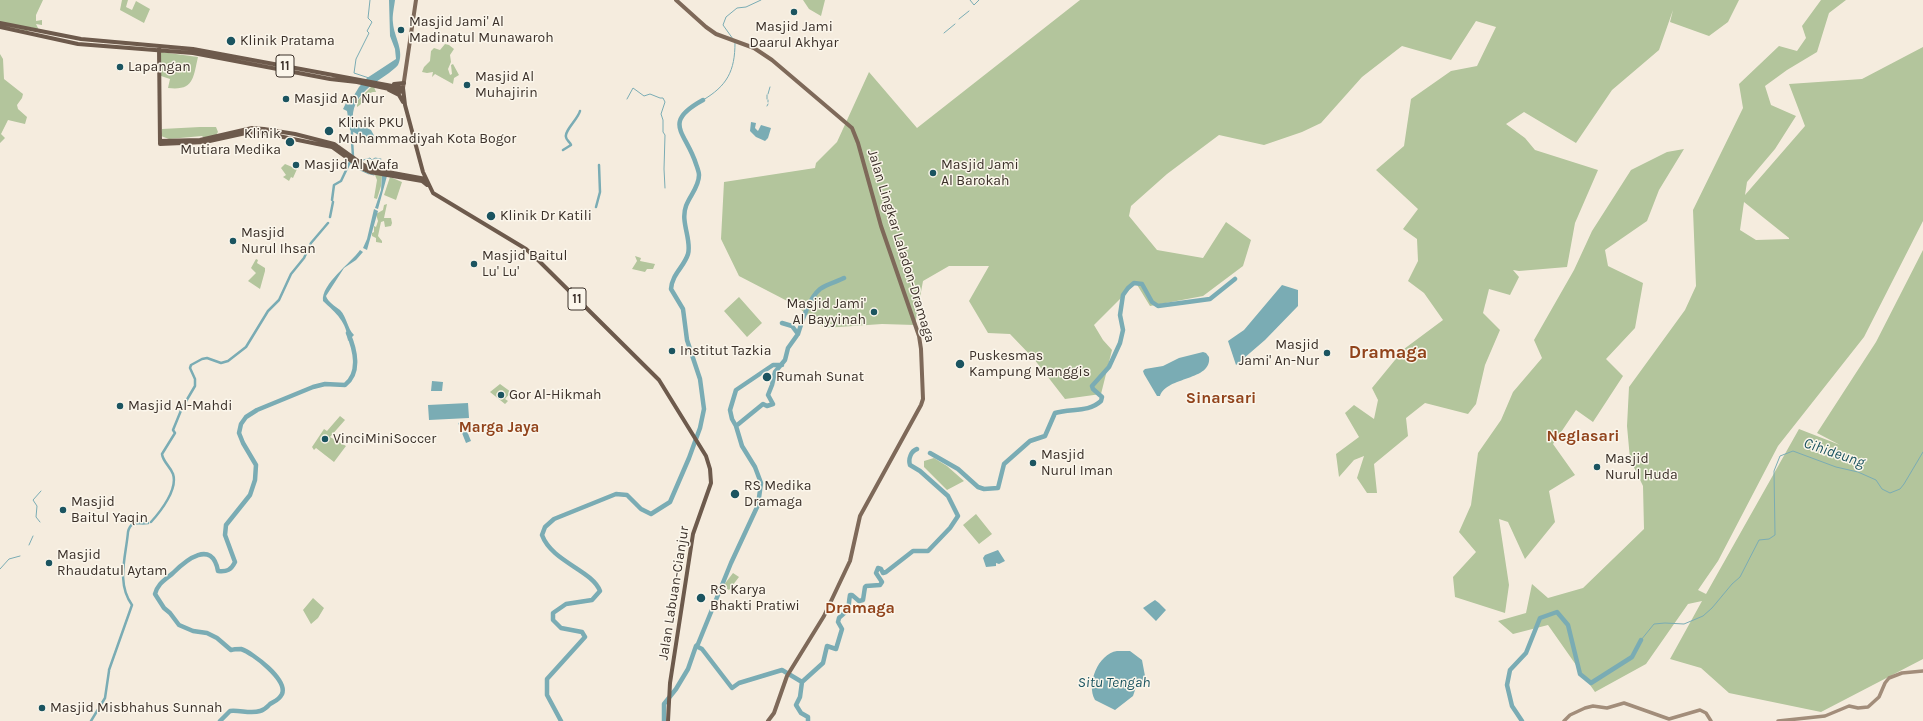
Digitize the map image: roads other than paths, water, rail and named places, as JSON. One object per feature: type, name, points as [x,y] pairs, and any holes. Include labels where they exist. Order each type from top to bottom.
[{"type":"highway","name":"11","points":[[0,23],[81,39],[159,48],[330,78],[379,84]]},
{"type":"highway","name":"11","points":[[0,28],[78,44],[159,48]]},
{"type":"highway","name":"11","points":[[159,48],[160,142],[205,142],[246,133],[259,132],[325,143],[367,167],[380,172],[426,179]]},
{"type":"highway","points":[[379,84],[399,85],[404,83]]},
{"type":"highway","points":[[379,84],[399,95],[405,106]]},
{"type":"highway","points":[[379,84],[403,90]]},
{"type":"highway","points":[[385,88],[403,90]]},
{"type":"highway","points":[[403,90],[405,106],[423,172],[433,193]]},
{"type":"highway","points":[[416,177],[421,176],[423,172]]},
{"type":"highway","name":"11","points":[[389,173],[422,181],[433,193]]},
{"type":"highway","name":"Jalan Labuan-Cianjur","points":[[433,193],[521,246],[538,260],[659,380],[702,450],[710,469],[711,483],[693,534],[668,702],[668,721]]},
{"type":"main road","points":[[403,90],[416,0]]},
{"type":"main road","name":"Jalan Lingkar Laladon-Dramaga","points":[[676,0],[706,27],[729,39],[754,48],[772,60],[852,128],[858,143],[881,226],[914,320],[921,349],[922,401],[860,516],[852,553],[824,616],[788,674],[774,713],[768,721]]},
{"type":"main road","points":[[1778,721],[1825,716],[1849,706],[1858,708],[1868,707],[1879,697],[1885,683],[1890,678],[1902,673],[1923,671]]},
{"type":"main road","points":[[1564,721],[1570,714],[1585,708],[1594,706],[1608,708],[1624,703],[1667,718],[1700,710],[1706,713],[1711,721]]},
{"type":"water","points":[[389,0],[395,0],[393,20],[400,49],[400,60],[396,67],[364,92],[355,105],[353,112],[353,121],[371,130],[377,141],[374,144],[350,130],[347,111],[343,109],[346,103],[353,97],[367,78],[396,59],[395,49],[390,36]]},
{"type":"water","points":[[751,122],[756,123],[755,128],[758,131],[761,125],[771,128],[768,138],[765,141],[756,137],[750,131]]},
{"type":"water","points":[[382,176],[387,176],[378,209],[375,208],[381,190]]},
{"type":"water","points":[[374,209],[378,211],[367,250],[363,248],[367,239]]},
{"type":"water","points":[[360,250],[363,252],[356,260],[344,268],[326,296],[330,302],[340,310],[354,335],[348,341],[346,328],[340,318],[323,301],[324,294],[331,281]]},
{"type":"water","points":[[1282,285],[1298,290],[1298,306],[1265,340],[1236,365],[1228,341],[1244,330]]},
{"type":"water","points":[[1203,352],[1209,357],[1208,365],[1204,370],[1197,375],[1171,385],[1164,390],[1160,396],[1157,396],[1144,374],[1143,371],[1145,369],[1163,366],[1179,358]]},
{"type":"water","points":[[432,381],[443,382],[442,391],[431,391]]},
{"type":"water","points":[[468,403],[469,418],[429,420],[428,405]]},
{"type":"water","points":[[463,421],[471,441],[466,443],[458,423]]},
{"type":"water","points":[[998,550],[1005,561],[999,564],[996,563],[996,566],[986,567],[983,558],[985,555]]},
{"type":"water","points":[[1155,600],[1166,610],[1156,621],[1143,608]]},
{"type":"water","name":"Situ Tengah","points":[[1117,651],[1130,651],[1142,660],[1145,676],[1143,682],[1137,684],[1133,696],[1115,710],[1095,700],[1092,686],[1093,678],[1099,664],[1110,653]]},
{"type":"waterway","points":[[369,78],[354,73],[356,59],[369,33],[367,31],[372,22],[368,18],[370,0]]},
{"type":"waterway","points":[[733,39],[723,25],[726,17],[737,8],[746,7],[761,0]]},
{"type":"waterway","points":[[970,0],[974,5],[979,0]]},
{"type":"waterway","points":[[959,19],[969,11]]},
{"type":"waterway","points":[[944,33],[955,24]]},
{"type":"waterway","points":[[703,100],[718,89],[728,77],[735,53],[735,43]]},
{"type":"waterway","points":[[768,94],[770,87]]},
{"type":"waterway","points":[[627,99],[633,88],[644,96],[650,94],[663,98],[665,102],[661,114],[663,120],[663,132],[665,135],[665,188]]},
{"type":"waterway","points":[[561,721],[547,695],[547,679],[585,637],[582,632],[561,628],[553,620],[553,613],[566,604],[592,600],[600,591],[589,577],[554,552],[547,544],[542,535],[545,527],[554,519],[616,494],[627,495],[641,509],[651,514],[670,502],[700,428],[704,409],[700,379],[687,340],[683,309],[671,289],[674,279],[688,254],[689,243],[684,218],[686,206],[699,179],[692,153],[680,129],[680,122],[683,115],[690,108],[703,100]]},
{"type":"waterway","points":[[563,150],[571,145],[566,137],[566,134],[580,111]]},
{"type":"waterway","points":[[352,128],[352,134]]},
{"type":"waterway","points":[[352,140],[353,157]]},
{"type":"waterway","points":[[360,161],[370,158],[372,160],[375,158],[381,159]]},
{"type":"waterway","points":[[350,162],[360,170],[369,174]]},
{"type":"waterway","points":[[332,200],[334,185],[341,181],[350,162]]},
{"type":"waterway","points":[[596,207],[600,192],[599,165]]},
{"type":"waterway","points":[[370,174],[374,175]]},
{"type":"waterway","points":[[330,217],[333,202]]},
{"type":"waterway","points":[[151,522],[168,500],[173,486],[173,474],[162,454],[175,433],[173,430],[182,408],[195,386],[195,379],[190,368],[191,365],[207,358],[221,363],[228,361],[246,347],[268,311],[279,300],[291,274],[304,258],[311,243],[328,223]]},
{"type":"waterway","points":[[798,334],[806,310],[816,293],[823,287],[844,278]]},
{"type":"waterway","points":[[930,453],[958,469],[978,487],[984,489],[998,488],[1004,464],[1030,441],[1045,436],[1055,413],[1085,409],[1096,405],[1101,401],[1102,397],[1093,389],[1092,386],[1109,367],[1120,343],[1123,330],[1120,315],[1123,295],[1128,288],[1134,283],[1142,284],[1152,302],[1158,306],[1210,299],[1235,279]]},
{"type":"waterway","points":[[664,721],[664,704],[676,689],[688,669],[696,646],[731,563],[758,505],[761,483],[755,467],[742,446],[736,426],[763,404],[767,406],[773,404],[768,395],[775,372],[785,360],[788,348],[798,334],[792,326],[782,323]]},
{"type":"waterway","points":[[220,721],[230,711],[253,712],[265,709],[282,694],[280,682],[261,661],[241,649],[231,650],[217,638],[207,633],[193,631],[179,625],[164,608],[155,594],[162,582],[191,558],[198,555],[205,554],[210,556],[215,561],[218,571],[226,571],[232,567],[235,562],[225,535],[226,525],[250,495],[255,480],[256,465],[239,433],[241,424],[246,417],[257,410],[313,387],[325,384],[345,385],[350,380],[355,367],[353,346],[348,333]]},
{"type":"waterway","points":[[736,426],[732,419],[730,410],[736,390],[773,365],[782,365]]},
{"type":"waterway","points":[[808,721],[808,717],[801,713],[796,705],[800,697],[802,682],[823,663],[827,646],[836,649],[842,629],[838,622],[839,618],[848,608],[850,595],[859,601],[863,600],[866,586],[880,585],[882,582],[876,573],[878,568],[881,569],[883,573],[886,572],[913,551],[928,551],[950,528],[958,516],[948,496],[920,471],[910,465],[910,456],[917,449]]},
{"type":"waterway","name":"Cihideung","points":[[1641,640],[1654,624],[1684,624],[1703,616],[1740,577],[1759,540],[1769,539],[1775,535],[1774,471],[1780,456],[1793,451],[1836,467],[1858,472],[1876,480],[1882,489],[1890,493],[1900,489],[1923,452]]},
{"type":"waterway","points":[[40,522],[36,517],[37,506],[33,500],[41,491]]},
{"type":"waterway","points":[[109,670],[132,605],[127,597],[123,579],[124,560],[129,528],[131,525],[136,523],[148,523]]},
{"type":"waterway","points":[[29,545],[33,536]]},
{"type":"waterway","points":[[0,569],[9,559],[20,556]]},
{"type":"waterway","name":"Cihideung","points":[[1522,721],[1512,706],[1507,685],[1510,670],[1526,653],[1540,618],[1557,612],[1568,625],[1580,674],[1591,683],[1632,657],[1641,640]]},
{"type":"waterway","points":[[696,646],[702,649],[732,688],[739,683],[782,670],[802,682]]},
{"type":"waterway","points":[[91,721],[105,698],[109,671]]},
{"type":"place","name":"Masjid Jami Daarul Akhyar","points":[[794,12]]},
{"type":"place","name":"Masjid Jami' Al Madinatul Munawaroh","points":[[401,30]]},
{"type":"place","name":"Klinik Pratama","points":[[231,41]]},
{"type":"place","name":"Lapangan","points":[[120,67]]},
{"type":"place","name":"Masjid Al Muhajirin","points":[[467,85]]},
{"type":"place","name":"Masjid An Nur","points":[[286,99]]},
{"type":"place","name":"Klinik PKU Muhammadiyah Kota Bogor","points":[[329,131]]},
{"type":"place","name":"Klinik Mutiara Medika","points":[[290,142]]},
{"type":"place","name":"Masjid Al Wafa","points":[[296,165]]},
{"type":"place","name":"Masjid Jami Al Barokah","points":[[933,173]]},
{"type":"place","name":"Klinik Dr Katili","points":[[491,216]]},
{"type":"place","name":"Masjid Nurul Ihsan","points":[[233,241]]},
{"type":"place","name":"Masjid Baitul Lu' Lu'","points":[[474,264]]},
{"type":"place","name":"Masjid Jami' Al Bayyinah","points":[[874,312]]},
{"type":"place","name":"Institut Tazkia","points":[[672,351]]},
{"type":"place","name":"Masjid Jami' An-Nur","points":[[1327,353]]},
{"type":"place","name":"Puskesmas Kampung Manggis","points":[[960,364]]},
{"type":"place","name":"Rumah Sunat","points":[[767,377]]},
{"type":"place","name":"Gor Al-Hikmah","points":[[501,395]]},
{"type":"place","name":"Masjid Al-Mahdi","points":[[120,406]]},
{"type":"place","name":"VinciMiniSoccer","points":[[325,439]]},
{"type":"place","name":"Masjid Nurul Iman","points":[[1033,463]]},
{"type":"place","name":"Masjid Nurul Huda","points":[[1597,467]]},
{"type":"place","name":"RS Medika Dramaga","points":[[735,494]]},
{"type":"place","name":"Masjid Baitul Yaqin","points":[[63,510]]},
{"type":"place","name":"Masjid Rhaudatul Aytam","points":[[49,563]]},
{"type":"place","name":"RS Karya Bhakti Pratiwi","points":[[701,598]]},
{"type":"place","name":"Masjid Misbhahus Sunnah","points":[[42,708]]},
{"type":"district","name":"Dramaga","points":[[1388,353]]},
{"type":"district","name":"Sinarsari","points":[[1221,398]]},
{"type":"district","name":"Marga Jaya","points":[[499,428]]},
{"type":"district","name":"Neglasari","points":[[1583,436]]},
{"type":"district","name":"Dramaga","points":[[860,608]]}]
